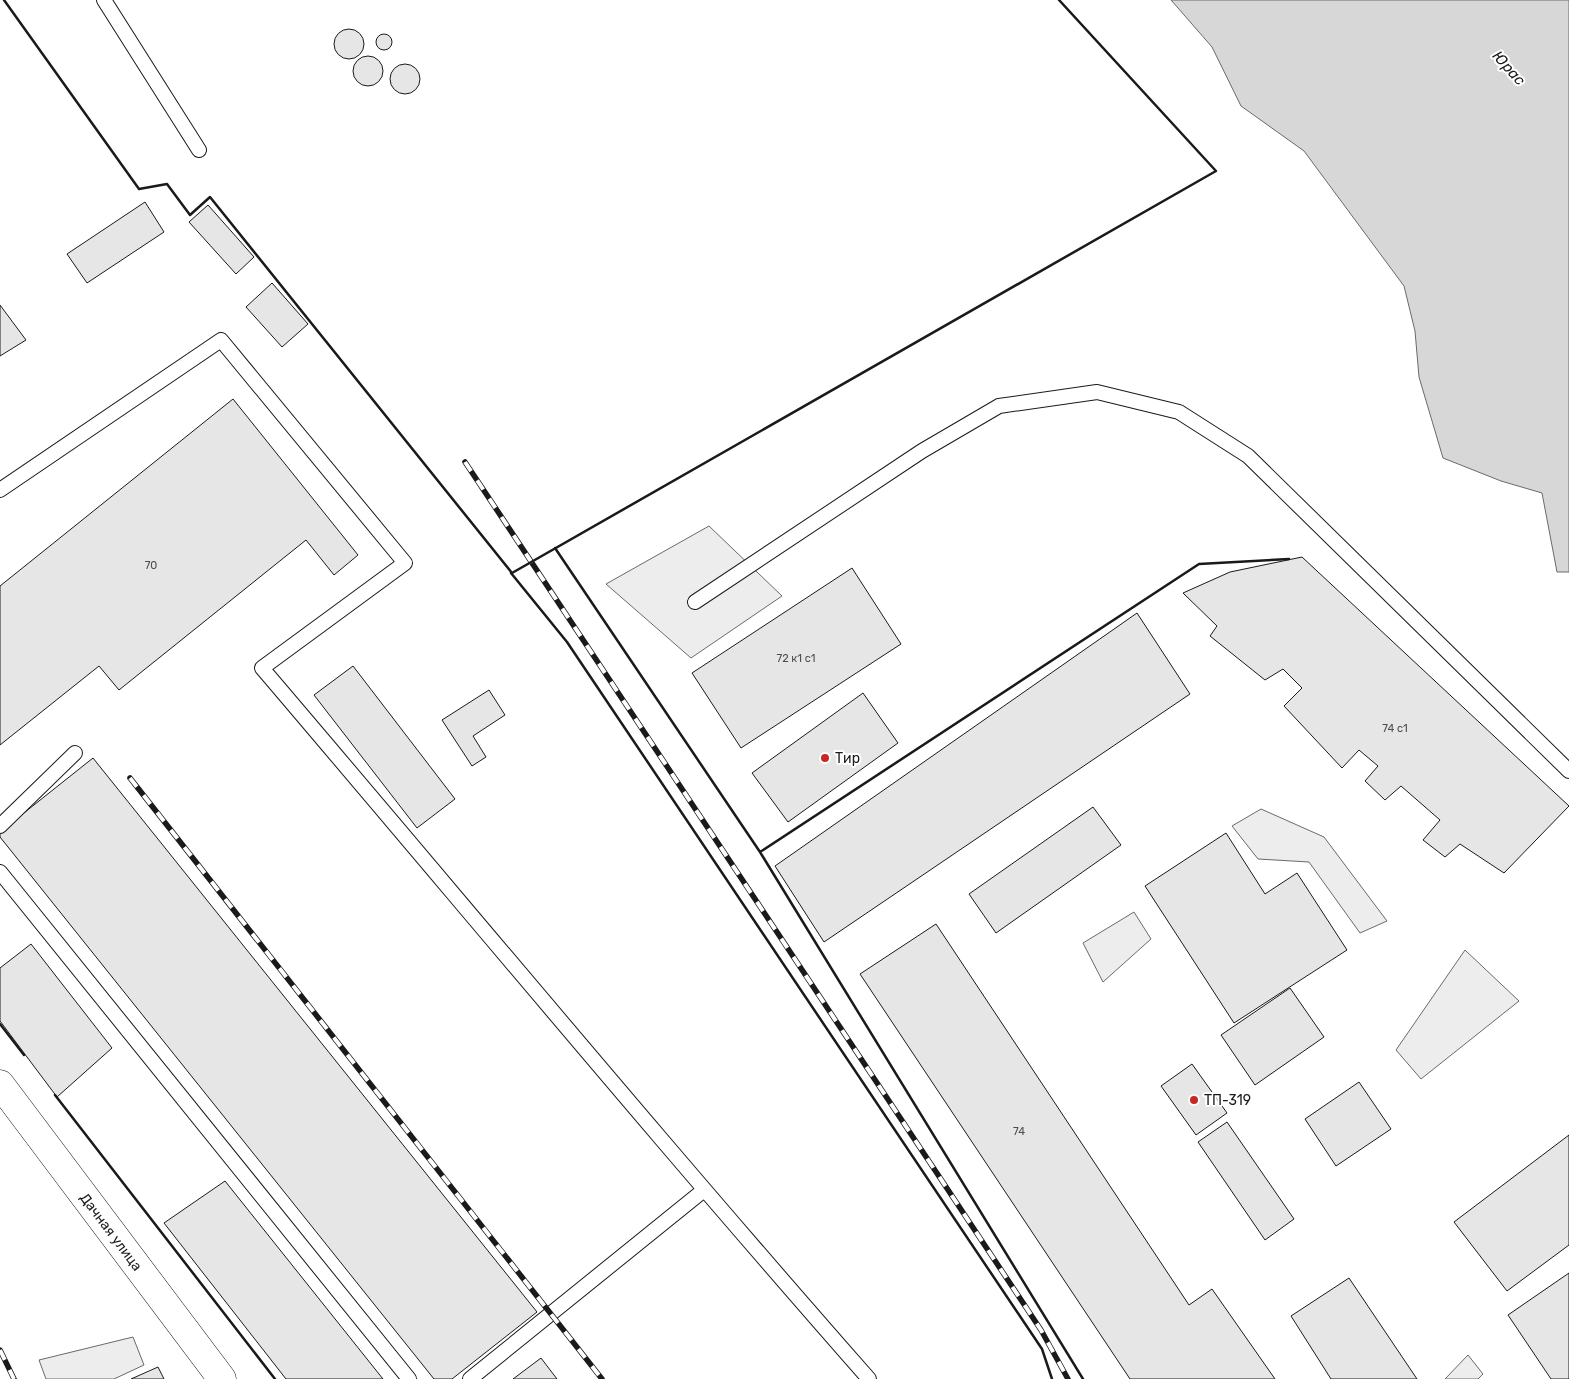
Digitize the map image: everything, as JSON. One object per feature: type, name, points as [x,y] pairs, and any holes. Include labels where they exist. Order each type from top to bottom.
[{"type":"street","name":"Дачная улица","points":[[0,1084],[222,1379]]},
{"type":"lane","points":[[104,0],[200,150]]},
{"type":"lane","points":[[0,490],[221,340],[405,563],[262,668],[454,892],[704,1190],[869,1379]]},
{"type":"lane","points":[[695,602],[922,452],[999,406],[1097,392],[1179,412],[1248,456],[1569,771]]},
{"type":"lane","points":[[0,826],[75,753]]},
{"type":"lane","points":[[0,872],[409,1379]]},
{"type":"lane","points":[[470,1379],[704,1190]]},
{"type":"shaded area","points":[[709,526],[782,596],[691,658],[606,584]]},
{"type":"shaded area","points":[[1261,809],[1324,837],[1387,921],[1360,933],[1309,862],[1258,859],[1232,826]]},
{"type":"shaded area","points":[[1134,912],[1151,939],[1103,982],[1083,943]]},
{"type":"shaded area","points":[[1465,950],[1519,1001],[1421,1079],[1396,1050]]},
{"type":"shaded area","points":[[133,1337],[144,1365],[114,1379],[46,1379],[39,1360]]},
{"type":"shaded area","points":[[1468,1355],[1483,1374],[1478,1379],[1445,1379]]},
{"type":"water","name":"Юрас","points":[[1171,0],[1569,0],[1569,572],[1557,572],[1542,493],[1501,481],[1443,458],[1419,377],[1415,331],[1404,286],[1304,151],[1241,106],[1212,47]]},
{"type":"building","points":[[349,29],[355,30],[363,38],[363,50],[355,58],[349,59],[343,58],[335,50],[334,44],[335,38],[343,30]]},
{"type":"building","points":[[384,34],[392,42],[384,50],[376,42]]},
{"type":"building","points":[[368,56],[374,57],[382,65],[382,77],[374,85],[368,86],[362,85],[354,77],[353,71],[354,65],[362,57]]},
{"type":"building","points":[[405,64],[411,65],[419,73],[419,85],[411,93],[405,94],[399,93],[391,85],[390,79],[391,73],[399,65]]},
{"type":"building","points":[[145,202],[164,232],[87,283],[67,254]]},
{"type":"building","points":[[208,205],[254,257],[236,274],[189,222]]},
{"type":"building","points":[[272,283],[308,324],[282,347],[246,307]]},
{"type":"building","points":[[0,305],[26,340],[0,356]]},
{"type":"building","points":[[233,399],[358,555],[334,575],[306,540],[119,690],[99,666],[0,745],[0,586]]},
{"type":"building","points":[[1302,557],[1569,806],[1504,873],[1460,844],[1445,857],[1423,840],[1440,820],[1401,786],[1385,800],[1365,781],[1378,766],[1359,750],[1342,768],[1284,706],[1302,688],[1283,669],[1265,680],[1210,636],[1217,626],[1183,593],[1230,572]]},
{"type":"building","points":[[852,568],[901,644],[741,748],[692,673]]},
{"type":"building","points":[[1137,613],[1190,694],[824,942],[775,866]]},
{"type":"building","points":[[353,666],[455,799],[417,828],[314,695]]},
{"type":"building","points":[[489,690],[505,715],[473,736],[486,757],[472,766],[442,720]]},
{"type":"building","name":"Тир","points":[[863,693],[898,743],[788,822],[752,773]]},
{"type":"building","points":[[93,758],[537,1312],[452,1379],[434,1379],[0,837],[0,832]]},
{"type":"building","points":[[1093,807],[1121,845],[996,933],[969,894]]},
{"type":"building","points":[[1226,833],[1265,894],[1297,873],[1347,950],[1234,1023],[1145,886]]},
{"type":"building","points":[[936,924],[1189,1305],[1212,1289],[1275,1379],[1130,1379],[860,974]]},
{"type":"building","points":[[31,944],[112,1048],[57,1097],[0,1021],[0,968]]},
{"type":"building","points":[[1290,988],[1324,1037],[1255,1085],[1221,1035]]},
{"type":"building","name":"ТП-319","points":[[1192,1064],[1227,1113],[1196,1135],[1161,1086]]},
{"type":"building","points":[[1359,1082],[1391,1129],[1336,1166],[1305,1119]]},
{"type":"building","points":[[1227,1122],[1294,1219],[1265,1240],[1198,1142]]},
{"type":"building","points":[[1569,1135],[1569,1245],[1507,1291],[1454,1222]]},
{"type":"building","points":[[225,1181],[383,1379],[286,1379],[164,1223]]},
{"type":"building","points":[[1569,1273],[1569,1379],[1551,1379],[1508,1315]]},
{"type":"building","points":[[1349,1278],[1417,1379],[1331,1379],[1291,1316]]},
{"type":"building","points":[[541,1358],[557,1379],[513,1379]]},
{"type":"building","points":[[158,1367],[164,1379],[131,1379]]},
{"type":"railway","points":[[465,462],[1041,1330],[1068,1379]]},
{"type":"railway","points":[[130,778],[602,1379]]},
{"type":"railway","points":[[0,1350],[14,1379]]},
{"type":"wall","points":[[4,0],[139,189],[167,184],[190,215],[210,197],[512,573],[1216,171],[1059,0]]},
{"type":"wall","points":[[555,548],[760,852]]},
{"type":"wall","points":[[1083,1379],[760,852],[1199,564],[1289,559]]},
{"type":"wall","points":[[511,573],[567,642],[1042,1349],[1052,1379]]},
{"type":"wall","points":[[0,1024],[24,1055]]},
{"type":"wall","points":[[55,1095],[275,1379]]},
{"type":"place","name":"Тир","points":[[825,758]]},
{"type":"place","name":"ТП-319","points":[[1194,1100]]}]
